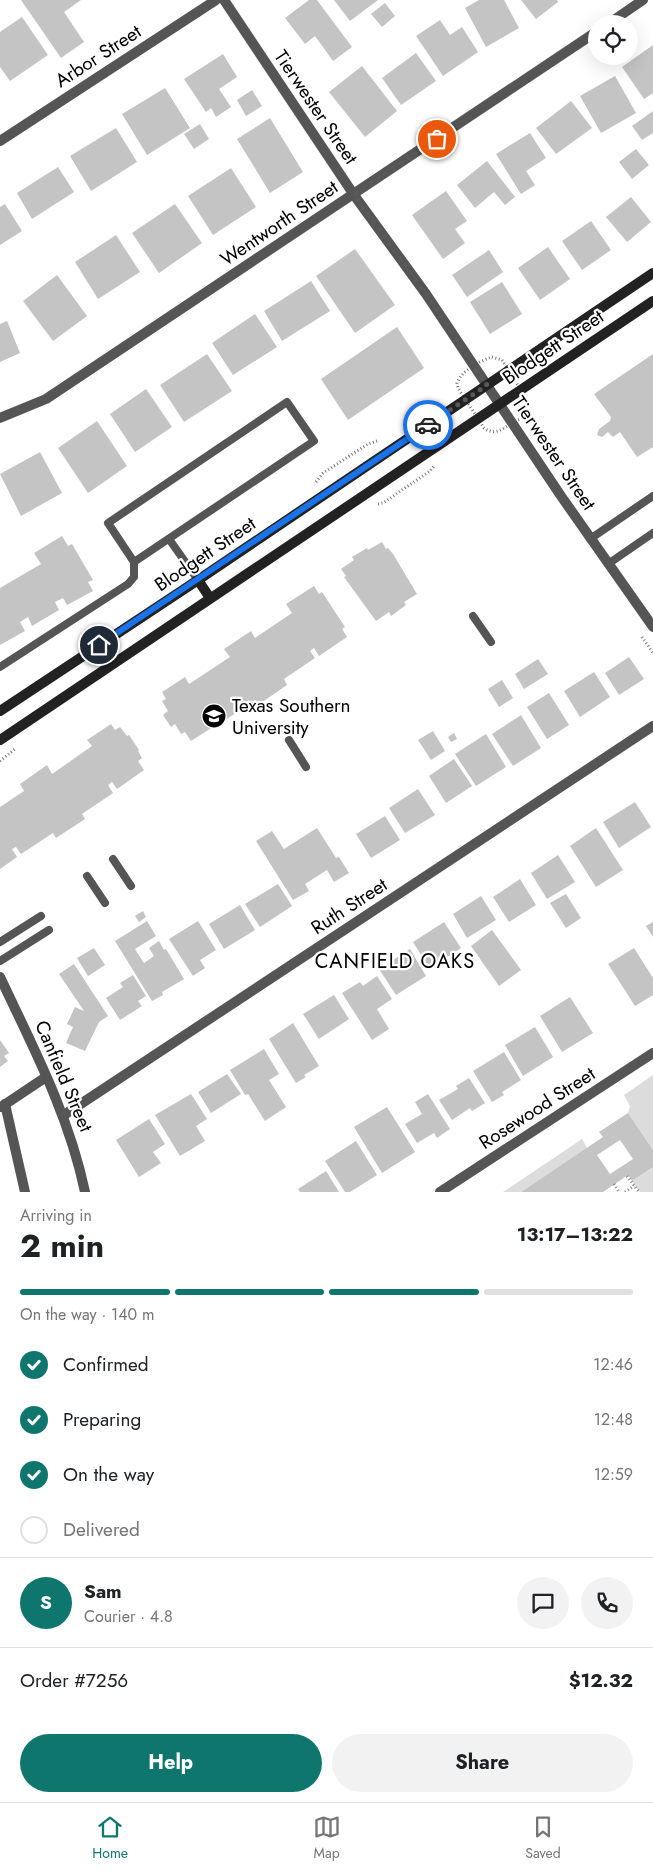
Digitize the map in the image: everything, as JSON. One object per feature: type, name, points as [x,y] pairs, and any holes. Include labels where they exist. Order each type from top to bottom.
[{"type":"main road","name":"Blodgett Street","points":[[0,711],[198,580],[653,273]]},
{"type":"main road","name":"Blodgett Street","points":[[0,740],[653,301]]},
{"type":"main road","points":[[198,580],[210,598]]},
{"type":"street","name":"Arbor Street","points":[[0,141],[216,0]]},
{"type":"street","name":"Tierwester Street","points":[[224,0],[354,195],[426,294],[590,538],[653,627]]},
{"type":"street","points":[[621,15],[643,0]]},
{"type":"street","name":"Wentworth Street","points":[[0,418],[46,399],[588,37]]},
{"type":"street","name":"Ruth Street","points":[[64,1116],[653,726]]},
{"type":"street","name":"Canfield Street","points":[[0,977],[31,1039],[64,1116],[79,1160],[85,1192]]},
{"type":"street","name":"Rosewood Street","points":[[440,1192],[653,1053]]},
{"type":"street","points":[[26,1192],[2,1106],[46,1077]]},
{"type":"lane","points":[[0,667],[128,584],[134,577],[134,562],[108,523],[287,402],[314,441],[134,562]]},
{"type":"lane","points":[[590,538],[653,496]]},
{"type":"lane","points":[[608,564],[653,533]]},
{"type":"lane","points":[[168,539],[198,580]]},
{"type":"lane","points":[[473,616],[491,642]]},
{"type":"lane","points":[[288,740],[306,767]]},
{"type":"lane","points":[[113,859],[131,886]]},
{"type":"lane","points":[[86,876],[105,903]]},
{"type":"lane","points":[[0,942],[41,916]]},
{"type":"lane","points":[[0,961],[49,930]]},
{"type":"path","points":[[483,361],[492,357],[502,360],[504,364]]},
{"type":"path","points":[[461,393],[458,383],[467,371]]},
{"type":"path","points":[[521,418],[524,416],[528,404],[525,396]]},
{"type":"path","points":[[482,425],[488,432],[502,430]]},
{"type":"path","points":[[627,1176],[639,1192]]},
{"type":"path","points":[[614,1184],[619,1192]]},
{"type":"path","points":[[625,1192],[634,1186]]},
{"type":"shaded area","points":[[653,1075],[653,1150],[628,1113],[630,1106],[624,1095]]},
{"type":"shaded area","points":[[582,1139],[587,1148],[521,1192],[503,1192]]},
{"type":"shaded area","points":[[653,1167],[653,1192],[640,1192],[632,1181]]},
{"type":"building","points":[[21,0],[81,0],[64,12],[84,42],[61,58]]},
{"type":"building","points":[[309,0],[317,0],[352,47],[333,61],[315,36],[305,44],[285,18]]},
{"type":"building","points":[[334,0],[378,0],[350,21]]},
{"type":"building","points":[[479,0],[504,0],[519,28],[486,47],[465,8]]},
{"type":"building","points":[[521,0],[557,0],[558,2],[536,19]]},
{"type":"building","points":[[385,3],[395,16],[382,27],[371,14]]},
{"type":"building","points":[[22,17],[48,55],[10,81],[0,67],[0,32]]},
{"type":"building","points":[[440,20],[450,35],[462,27],[478,52],[443,76],[416,36]]},
{"type":"building","points":[[653,45],[653,93],[644,99],[622,67],[625,65],[638,65],[638,56]]},
{"type":"building","points":[[416,53],[436,81],[401,105],[382,78]]},
{"type":"building","points":[[223,54],[237,77],[219,89],[231,107],[216,117],[211,108],[206,112],[184,79]]},
{"type":"building","points":[[362,66],[397,111],[365,137],[329,92]]},
{"type":"building","points":[[615,76],[636,113],[601,133],[580,96]]},
{"type":"building","points":[[165,88],[190,128],[147,155],[122,114]]},
{"type":"building","points":[[252,90],[262,106],[246,116],[237,100]]},
{"type":"building","points":[[571,101],[592,128],[556,154],[536,128]]},
{"type":"building","points":[[653,111],[653,133],[642,140],[632,126]]},
{"type":"building","points":[[270,118],[303,172],[270,193],[237,139]]},
{"type":"building","points":[[200,124],[209,139],[194,149],[184,134]]},
{"type":"building","points":[[116,128],[137,162],[91,191],[70,156]]},
{"type":"building","points":[[530,133],[546,158],[526,171],[535,185],[521,194],[496,154]]},
{"type":"building","points":[[636,149],[649,165],[632,179],[619,162]]},
{"type":"building","points":[[487,161],[515,197],[505,205],[494,192],[475,208],[457,185]]},
{"type":"building","points":[[58,167],[74,192],[32,219],[17,193]]},
{"type":"building","points":[[231,168],[256,207],[213,235],[188,196]]},
{"type":"building","points":[[446,191],[467,221],[455,229],[465,243],[443,259],[412,215]]},
{"type":"building","points":[[631,197],[651,222],[627,242],[606,217]]},
{"type":"building","points":[[5,204],[22,231],[0,245],[0,207]]},
{"type":"building","points":[[175,204],[202,243],[159,273],[132,233]]},
{"type":"building","points":[[591,221],[611,250],[582,270],[562,241]]},
{"type":"building","points":[[116,235],[140,272],[98,299],[75,262]]},
{"type":"building","points":[[548,247],[570,279],[540,300],[518,268]]},
{"type":"building","points":[[355,249],[395,305],[355,333],[316,276]]},
{"type":"building","points":[[489,250],[503,272],[467,297],[452,275]]},
{"type":"building","points":[[57,275],[87,316],[53,341],[23,301]]},
{"type":"building","points":[[311,281],[330,311],[282,341],[264,311]]},
{"type":"building","points":[[502,282],[522,314],[490,334],[470,302]]},
{"type":"building","points":[[255,314],[277,347],[233,375],[212,343]]},
{"type":"building","points":[[7,321],[20,353],[0,362],[0,324]]},
{"type":"building","points":[[397,327],[424,368],[348,420],[321,379]]},
{"type":"building","points":[[207,354],[232,391],[184,422],[160,385]]},
{"type":"building","points":[[653,354],[653,447],[637,457],[620,432],[613,437],[608,432],[602,437],[597,435],[599,429],[610,421],[611,417],[594,394]]},
{"type":"building","points":[[146,389],[172,427],[135,452],[110,414]]},
{"type":"building","points":[[97,421],[127,466],[88,493],[58,448]]},
{"type":"building","points":[[40,452],[62,493],[21,516],[0,474]]},
{"type":"building","points":[[62,536],[68,546],[72,544],[93,580],[88,582],[93,591],[67,605],[63,598],[55,602],[59,610],[32,626],[28,617],[20,622],[25,631],[0,645],[0,588],[41,564],[34,553]]},
{"type":"building","points":[[382,542],[386,549],[388,548],[393,554],[417,594],[404,602],[406,605],[391,616],[389,612],[376,621],[344,577],[346,576],[341,569],[354,560],[352,557]]},
{"type":"building","points":[[314,586],[319,594],[322,592],[345,627],[342,629],[347,637],[319,656],[314,648],[310,651],[315,658],[284,679],[287,685],[258,705],[255,700],[224,721],[219,713],[214,716],[219,723],[191,741],[185,732],[181,734],[175,724],[171,727],[163,715],[168,711],[162,701],[166,699],[162,692],[185,677],[189,684],[230,657],[224,649],[251,631],[255,638],[292,613],[286,604]]},
{"type":"building","points":[[629,657],[644,679],[619,695],[605,673]]},
{"type":"building","points":[[538,659],[548,674],[524,689],[515,674]]},
{"type":"building","points":[[594,672],[610,697],[580,717],[564,691]]},
{"type":"building","points":[[502,680],[513,698],[499,707],[488,689]]},
{"type":"building","points":[[549,693],[569,725],[547,739],[527,707]]},
{"type":"building","points":[[521,715],[541,748],[513,766],[492,734]]},
{"type":"building","points":[[111,724],[115,730],[120,727],[127,736],[129,735],[139,750],[142,758],[138,761],[144,770],[117,789],[112,782],[108,785],[113,793],[82,814],[85,819],[56,838],[53,833],[21,854],[16,847],[12,849],[17,857],[0,869],[0,807],[24,791],[20,784],[47,765],[52,774],[92,746],[87,740]]},
{"type":"building","points":[[433,731],[445,751],[431,760],[418,740]]},
{"type":"building","points":[[454,733],[457,739],[451,742],[448,737]]},
{"type":"building","points":[[486,734],[506,767],[476,786],[455,754]]},
{"type":"building","points":[[454,759],[472,786],[446,803],[429,776]]},
{"type":"building","points":[[418,789],[435,815],[405,833],[389,808]]},
{"type":"building","points":[[635,802],[651,827],[619,848],[603,822]]},
{"type":"building","points":[[385,816],[400,840],[371,858],[356,834]]},
{"type":"building","points":[[317,828],[336,858],[339,857],[349,873],[334,882],[327,870],[305,884],[309,891],[293,900],[256,841],[272,831],[284,849]]},
{"type":"building","points":[[596,828],[623,870],[596,887],[570,846]]},
{"type":"building","points":[[558,855],[575,882],[547,899],[531,873]]},
{"type":"building","points":[[520,879],[536,905],[509,922],[493,897]]},
{"type":"building","points":[[278,884],[292,906],[260,927],[245,904]]},
{"type":"building","points":[[566,894],[581,918],[566,928],[550,903]]},
{"type":"building","points":[[481,896],[496,920],[467,938],[453,914]]},
{"type":"building","points":[[240,905],[255,930],[224,949],[209,924]]},
{"type":"building","points":[[143,911],[146,917],[139,922],[135,916]]},
{"type":"building","points":[[147,921],[156,936],[135,949],[144,963],[154,956],[149,948],[159,941],[184,979],[162,992],[163,995],[152,1001],[115,941]]},
{"type":"building","points":[[198,921],[216,950],[200,960],[205,968],[193,976],[169,939]]},
{"type":"building","points":[[444,922],[461,948],[430,969],[413,942]]},
{"type":"building","points":[[653,922],[653,937],[646,926]]},
{"type":"building","points":[[492,930],[521,970],[499,986],[471,946]]},
{"type":"building","points":[[94,948],[105,965],[88,976],[77,958]]},
{"type":"building","points":[[634,948],[653,978],[653,995],[635,1006],[608,964]]},
{"type":"building","points":[[410,949],[426,976],[396,995],[379,969]]},
{"type":"building","points":[[74,964],[108,1016],[99,1022],[85,1051],[66,1043],[73,1027],[67,1024],[75,1007],[84,1011],[59,974]]},
{"type":"building","points":[[133,975],[146,996],[138,1001],[142,1006],[120,1020],[106,998],[123,987],[120,983]]},
{"type":"building","points":[[377,976],[392,999],[377,1009],[389,1029],[372,1040],[342,993],[360,982],[363,986]]},
{"type":"building","points":[[334,995],[349,1019],[319,1039],[303,1014]]},
{"type":"building","points":[[570,997],[593,1033],[562,1052],[540,1016]]},
{"type":"building","points":[[293,1023],[319,1066],[304,1075],[306,1077],[296,1083],[269,1039]]},
{"type":"building","points":[[535,1027],[553,1057],[523,1076],[505,1045]]},
{"type":"building","points":[[0,1040],[9,1053],[4,1056],[8,1061],[0,1067]]},
{"type":"building","points":[[264,1049],[279,1074],[269,1080],[286,1107],[265,1121],[248,1094],[245,1095],[230,1070]]},
{"type":"building","points":[[504,1052],[521,1080],[502,1092],[504,1095],[492,1102],[473,1071]]},
{"type":"building","points":[[227,1074],[241,1094],[211,1113],[198,1092]]},
{"type":"building","points":[[469,1078],[485,1103],[472,1111],[470,1108],[452,1120],[439,1100],[458,1089],[456,1086]]},
{"type":"building","points":[[191,1094],[207,1119],[196,1126],[205,1141],[180,1156],[155,1115]]},
{"type":"building","points":[[428,1094],[450,1129],[437,1138],[434,1133],[417,1143],[405,1124],[422,1114],[415,1102]]},
{"type":"building","points":[[387,1107],[415,1152],[382,1173],[354,1127]]},
{"type":"building","points":[[628,1113],[653,1150],[653,1167],[632,1181],[628,1175],[603,1192],[521,1192],[603,1137],[599,1132]],"holes":[[[620,1140],[633,1159],[610,1174],[597,1155]]]},
{"type":"building","points":[[149,1119],[165,1144],[153,1152],[161,1163],[139,1177],[116,1140]]},
{"type":"building","points":[[356,1141],[377,1175],[350,1192],[345,1192],[325,1161]]},
{"type":"building","points":[[326,1171],[339,1192],[300,1192],[298,1189]]},
{"type":"way so far","points":[[428,425],[487,385],[426,294],[354,195],[437,139]]},
{"type":"place","name":"Texas Southern University","points":[[214,716]]},
{"type":"district","name":"CANFIELD OAKS","points":[[395,961]]},
{"type":"route","points":[[99,645],[428,425]]}]
